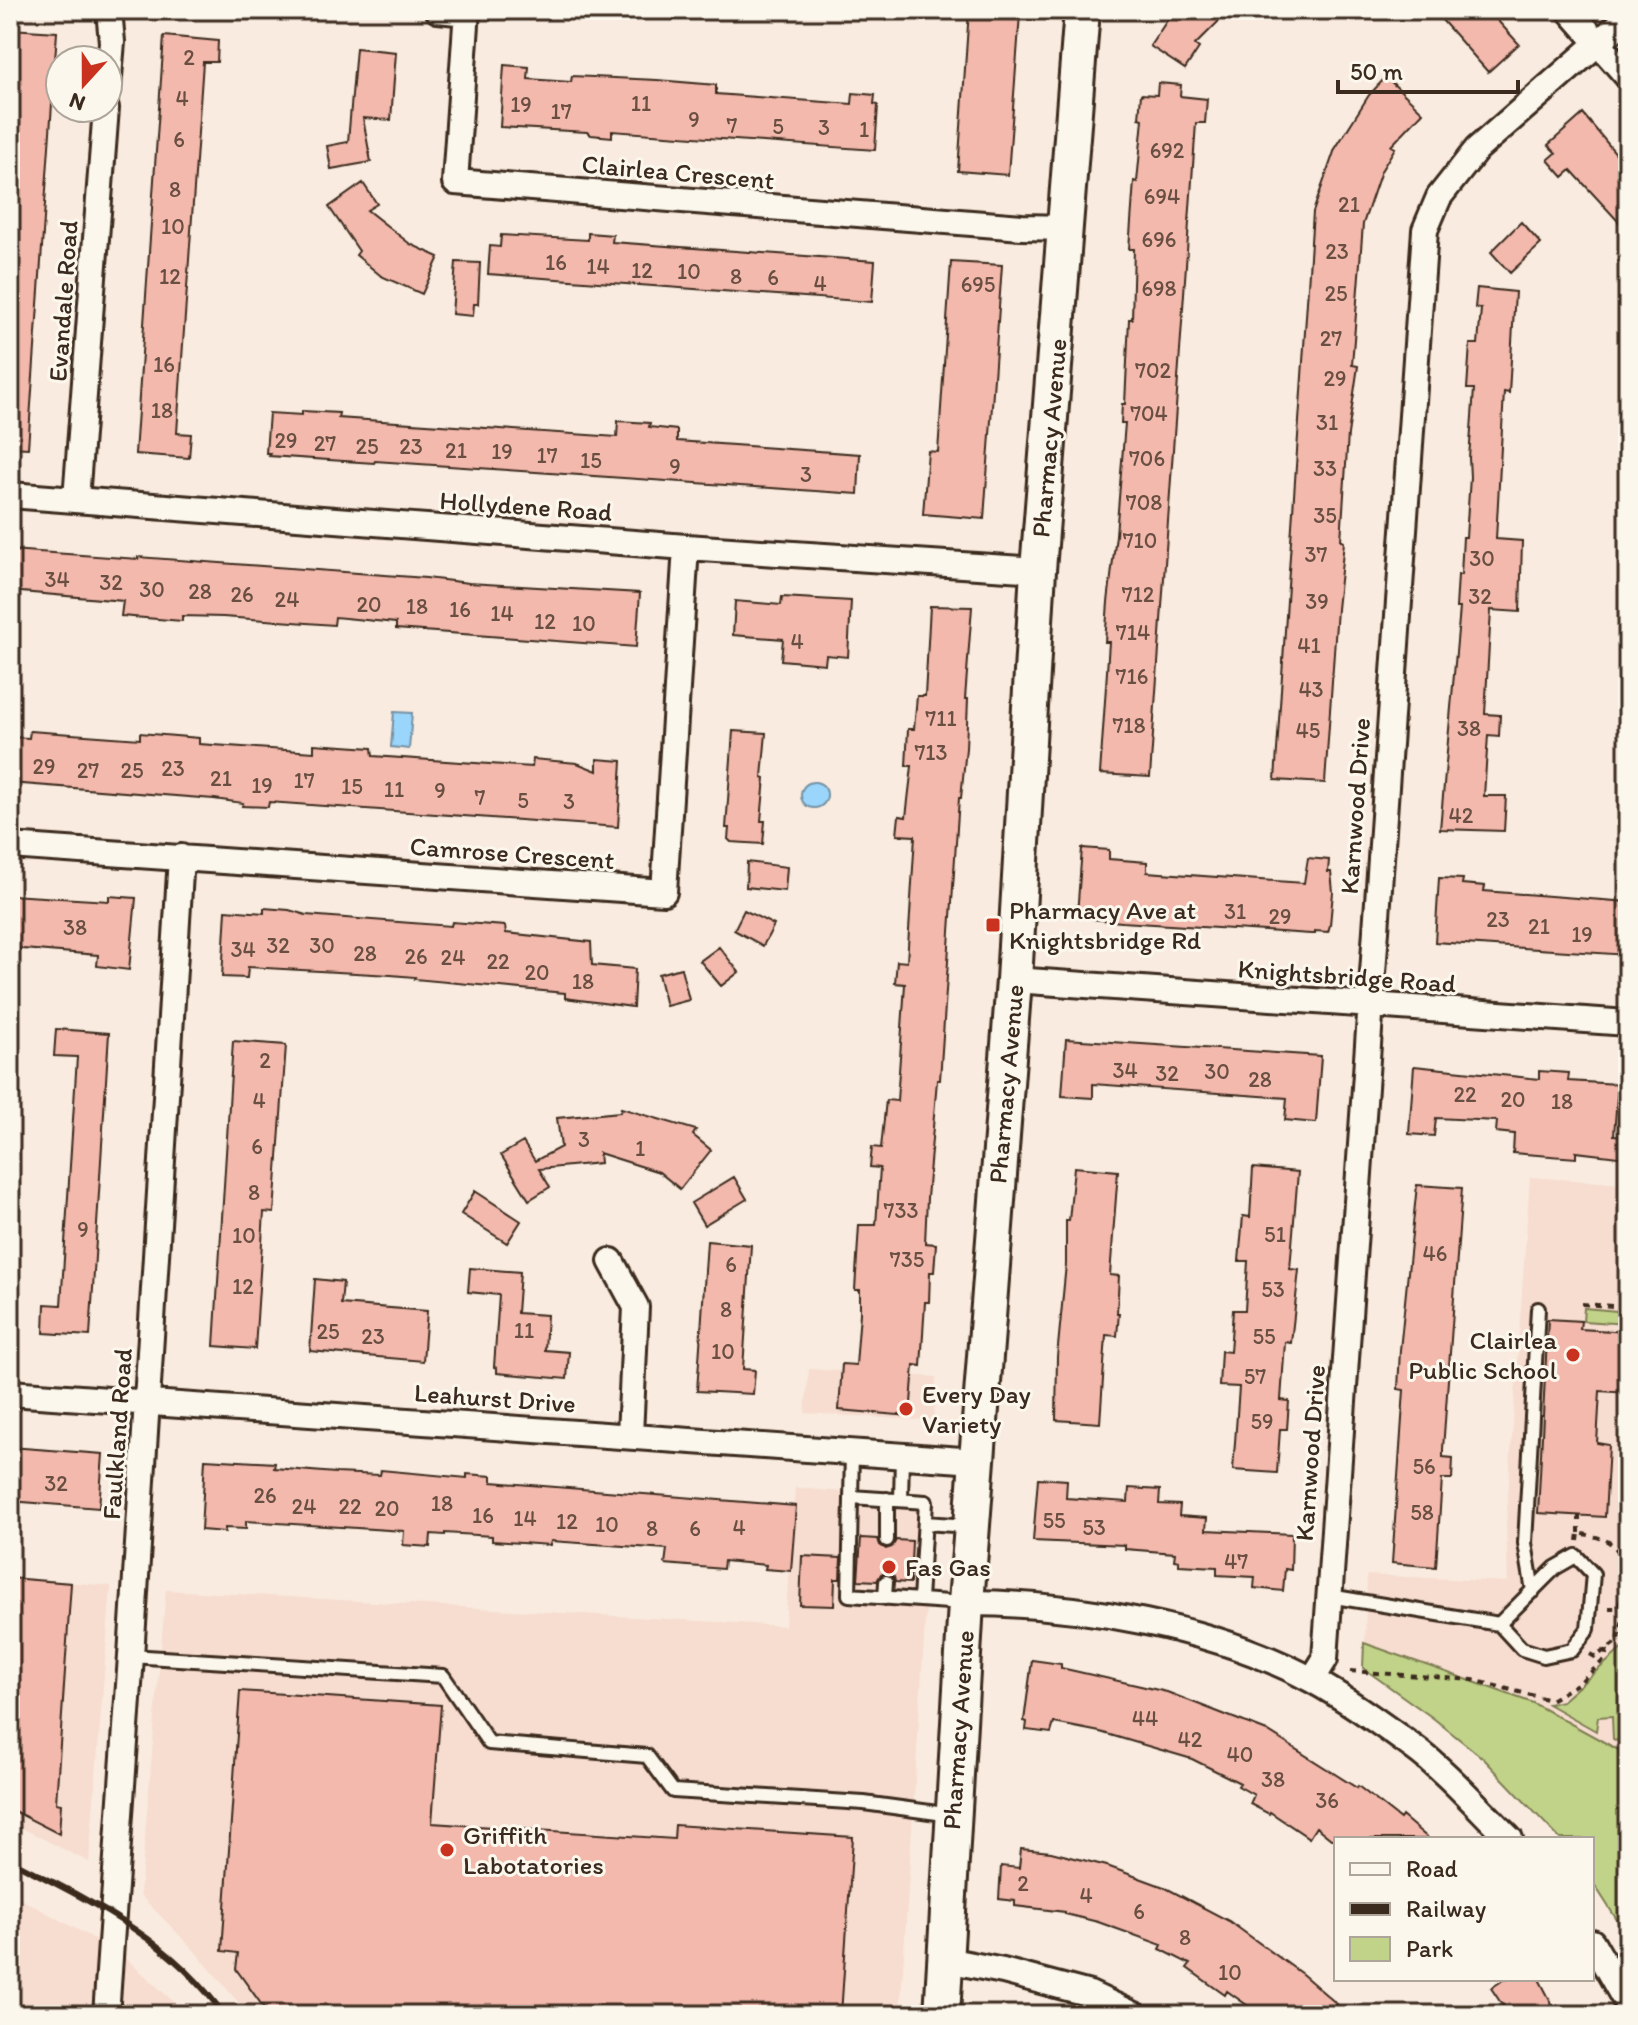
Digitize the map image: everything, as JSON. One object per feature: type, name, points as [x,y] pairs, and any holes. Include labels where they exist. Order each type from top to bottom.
[{"type":"street","points":[[109,10],[112,44]]},
{"type":"street","points":[[438,10],[467,11]]},
{"type":"street","name":"Pharmacy Avenue","points":[[942,2015],[966,1603],[1014,980],[1038,570],[1082,10]]},
{"type":"street","points":[[1569,10],[1628,77]]},
{"type":"street","name":"Clairlea Crescent","points":[[467,11],[455,182],[1024,228],[1066,228]]},
{"type":"street","name":"Karnwood Drive","points":[[1312,1680],[1325,1659],[1425,230],[1439,197],[1477,149],[1628,17]]},
{"type":"street","name":"Evandale Road","points":[[76,499],[105,124]]},
{"type":"street","name":"Hollydene Road","points":[[10,495],[686,547],[1038,570]]},
{"type":"street","name":"Camrose Crescent","points":[[10,846],[664,892],[686,547]]},
{"type":"street","name":"Faulkland Road","points":[[106,2015],[181,857]]},
{"type":"street","name":"Knightsbridge Road","points":[[1014,980],[1628,1023]]},
{"type":"street","points":[[611,1261],[636,1307],[630,1435]]},
{"type":"street","name":"Leahurst Drive","points":[[10,1393],[976,1461]]},
{"type":"street","points":[[966,1603],[1014,1603],[1157,1623],[1252,1654],[1312,1680],[1416,1749],[1508,1837]]},
{"type":"street","points":[[1594,1945],[1627,1999]]},
{"type":"street","points":[[947,1960],[1090,1994],[1135,2015]]},
{"type":"lane","points":[[1533,1591],[1525,1543],[1538,1309]]},
{"type":"lane","points":[[852,1452],[849,1595],[966,1603]]},
{"type":"lane","points":[[887,1540],[902,1456]]},
{"type":"lane","points":[[851,1497],[926,1502],[920,1600]]},
{"type":"lane","points":[[925,1523],[972,1526]]},
{"type":"lane","points":[[1329,1596],[1499,1624],[1522,1649],[1544,1656],[1572,1650],[1588,1629],[1593,1574],[1576,1556],[1555,1568],[1499,1624]]},
{"type":"lane","points":[[885,1598],[886,1582]]},
{"type":"lane","points":[[131,1656],[443,1676],[489,1743],[647,1756],[673,1791],[864,1803],[952,1815]]},
{"type":"path","points":[[1582,1304],[1628,1307]]},
{"type":"path","points":[[1576,1556],[1579,1515]]},
{"type":"path","points":[[1572,1650],[1595,1657],[1618,1641],[1627,1601],[1628,1578],[1621,1555],[1606,1539],[1579,1533]]},
{"type":"path","points":[[1621,1555],[1628,1539]]},
{"type":"path","points":[[1591,1607],[1619,1608],[1620,1599],[1627,1601]]},
{"type":"path","points":[[1350,1671],[1473,1680],[1550,1700],[1579,1683],[1605,1659],[1607,1649]]},
{"type":"shaded area","name":"Clairlea Public School","points":[[1530,1177],[1628,1184],[1628,1753],[1533,1703],[1365,1643],[1367,1575],[1508,1582],[1506,1525]]},
{"type":"shaded area","points":[[809,1369],[936,1377],[934,1421],[805,1413]]},
{"type":"shaded area","points":[[795,1488],[933,1499],[900,2015],[249,2015],[195,1951],[140,1895],[166,1590],[785,1626]]},
{"type":"shaded area","points":[[10,1577],[111,1586],[89,1862],[10,1822]]},
{"type":"shaded area","points":[[10,1893],[120,1953],[188,2015],[10,2015]]},
{"type":"green space","points":[[1584,1308],[1628,1312],[1628,1324],[1583,1321]]},
{"type":"green space","points":[[1628,1629],[1628,1747],[1613,1739],[1612,1716],[1598,1717],[1596,1731],[1548,1704],[1562,1701],[1625,1646]]},
{"type":"green space","points":[[1364,1643],[1533,1703],[1628,1753],[1628,1937],[1594,1884],[1594,1837],[1558,1837],[1484,1759],[1363,1668]]},
{"type":"water","points":[[394,712],[412,713],[409,749],[391,747]]},
{"type":"water","points":[[814,782],[823,786],[827,795],[823,804],[814,808],[805,804],[801,795],[805,786]]},
{"type":"building","points":[[969,10],[1020,14],[1008,175],[958,171]]},
{"type":"building","points":[[1174,10],[1230,10],[1195,45],[1199,48],[1185,69],[1150,46]]},
{"type":"building","points":[[1433,10],[1488,10],[1519,44],[1488,72]]},
{"type":"building","points":[[10,29],[57,32],[56,44],[44,44],[44,124],[51,124],[28,448],[10,447],[10,98],[13,59],[10,59]]},
{"type":"building","points":[[164,36],[218,41],[217,62],[203,62],[183,344],[177,433],[191,434],[189,458],[135,454]]},
{"type":"building","points":[[356,48],[396,52],[391,120],[363,118],[371,162],[331,169],[327,146],[348,142]]},
{"type":"building","points":[[504,65],[529,67],[528,79],[571,82],[572,76],[657,80],[716,85],[716,94],[852,104],[853,93],[875,95],[874,104],[878,105],[875,150],[612,131],[612,137],[587,132],[500,127]]},
{"type":"building","points":[[1386,77],[1423,112],[1391,146],[1395,148],[1381,171],[1363,224],[1352,365],[1358,366],[1348,434],[1341,540],[1344,542],[1325,783],[1275,780],[1313,212],[1335,149],[1369,95]]},
{"type":"building","points":[[1158,83],[1181,85],[1180,96],[1207,99],[1205,123],[1196,123],[1150,777],[1100,774],[1109,642],[1105,642],[1125,423],[1121,423],[1122,404],[1125,404],[1129,319],[1132,319],[1134,249],[1129,249],[1143,119],[1139,118],[1141,94],[1157,95]]},
{"type":"building","points":[[1583,114],[1628,168],[1628,232],[1571,170],[1563,177],[1548,160],[1556,153],[1548,145]]},
{"type":"building","points":[[363,183],[377,204],[367,210],[410,244],[439,257],[422,294],[381,276],[356,255],[359,251],[329,207]]},
{"type":"building","points":[[1521,222],[1541,244],[1510,273],[1491,252]]},
{"type":"building","points":[[588,233],[613,235],[612,242],[875,261],[872,302],[488,274],[490,246],[500,247],[501,235],[588,240]]},
{"type":"building","points":[[456,262],[480,263],[478,304],[474,304],[473,316],[452,314]]},
{"type":"building","points":[[951,262],[1002,265],[984,519],[923,514],[928,451],[938,452]]},
{"type":"building","points":[[1477,288],[1515,292],[1509,393],[1504,392],[1496,539],[1522,541],[1520,612],[1491,610],[1485,714],[1500,715],[1499,736],[1488,735],[1484,796],[1506,796],[1504,831],[1440,829],[1460,608],[1456,608],[1458,575],[1461,575],[1463,537],[1466,537],[1474,389],[1467,389],[1470,344],[1478,344],[1481,309],[1475,308]]},
{"type":"building","points":[[302,411],[339,413],[338,418],[617,437],[618,421],[650,423],[649,427],[677,430],[677,441],[860,454],[858,494],[269,456],[270,453],[266,453],[269,413],[302,415]]},
{"type":"building","points":[[10,550],[640,593],[636,647],[396,629],[396,623],[335,617],[334,625],[223,617],[182,616],[182,621],[121,616],[123,601],[10,591]]},
{"type":"building","points":[[782,597],[851,601],[848,657],[826,655],[825,664],[781,660],[783,639],[733,635],[735,601],[781,605]]},
{"type":"building","points":[[930,606],[972,607],[965,699],[968,699],[966,748],[959,798],[940,1080],[937,1080],[927,1198],[925,1243],[936,1244],[934,1272],[930,1272],[929,1302],[925,1302],[921,1366],[914,1365],[910,1416],[839,1410],[842,1364],[856,1365],[860,1313],[860,1290],[855,1290],[859,1225],[876,1225],[880,1168],[870,1167],[872,1147],[881,1148],[886,1100],[897,1101],[905,984],[895,983],[897,961],[907,962],[915,836],[897,835],[899,816],[906,817],[912,766],[906,766],[908,729],[914,729],[917,696],[925,696]]},
{"type":"building","points":[[30,731],[140,739],[140,733],[199,738],[199,744],[314,752],[314,744],[372,748],[373,756],[532,767],[533,759],[577,763],[597,771],[597,759],[622,761],[618,827],[269,802],[268,807],[242,806],[243,803],[214,799],[10,783],[10,737],[29,738]]},
{"type":"building","points":[[733,731],[766,733],[762,777],[765,778],[761,821],[765,821],[763,844],[731,842],[728,839],[729,828],[726,828]]},
{"type":"building","points":[[1082,848],[1109,850],[1109,859],[1147,862],[1147,872],[1304,883],[1308,858],[1329,860],[1328,872],[1331,872],[1333,892],[1328,932],[1315,931],[1311,934],[1122,922],[1077,915]]},
{"type":"building","points":[[747,862],[787,867],[785,891],[746,887]]},
{"type":"building","points":[[1439,878],[1463,879],[1462,884],[1485,886],[1484,891],[1628,902],[1628,955],[1435,942]]},
{"type":"building","points":[[10,895],[109,901],[109,896],[136,898],[129,970],[97,966],[98,955],[10,948]]},
{"type":"building","points":[[264,908],[306,915],[451,926],[452,922],[505,926],[506,933],[591,942],[592,965],[635,969],[633,1007],[565,998],[565,993],[391,975],[248,967],[247,978],[222,977],[226,910],[264,913]]},
{"type":"building","points":[[744,910],[774,925],[763,946],[734,930]]},
{"type":"building","points":[[719,947],[739,972],[721,986],[700,961]]},
{"type":"building","points":[[681,968],[689,1000],[666,1006],[658,974]]},
{"type":"building","points":[[56,1029],[109,1033],[90,1336],[44,1333],[45,1304],[61,1305],[77,1057],[54,1056]]},
{"type":"building","points":[[1066,1039],[1321,1056],[1316,1123],[1285,1120],[1287,1098],[1093,1084],[1093,1098],[1062,1096]]},
{"type":"building","points":[[233,1041],[286,1045],[274,1213],[264,1212],[255,1349],[214,1346]]},
{"type":"building","points":[[1414,1066],[1539,1079],[1539,1071],[1569,1073],[1568,1081],[1618,1084],[1614,1135],[1627,1136],[1626,1158],[1576,1152],[1576,1158],[1513,1153],[1514,1134],[1496,1132],[1497,1121],[1436,1118],[1434,1136],[1409,1134]]},
{"type":"building","points":[[621,1108],[696,1130],[693,1135],[711,1150],[680,1189],[659,1172],[599,1153],[600,1163],[539,1169],[550,1187],[529,1200],[501,1155],[523,1142],[535,1161],[561,1147],[557,1118],[620,1112]]},
{"type":"building","points":[[1074,1167],[1118,1171],[1110,1275],[1119,1276],[1119,1313],[1117,1336],[1106,1335],[1100,1423],[1056,1420],[1066,1221],[1069,1221]]},
{"type":"building","points":[[1253,1168],[1298,1172],[1290,1269],[1299,1270],[1291,1343],[1285,1342],[1281,1400],[1289,1401],[1287,1429],[1280,1429],[1277,1473],[1233,1470],[1239,1387],[1219,1386],[1221,1351],[1230,1352],[1233,1310],[1245,1310],[1248,1261],[1239,1261],[1243,1216],[1250,1217]]},
{"type":"building","points":[[734,1177],[747,1199],[704,1225],[691,1203]]},
{"type":"building","points":[[1417,1185],[1462,1188],[1443,1449],[1443,1457],[1453,1458],[1452,1479],[1442,1479],[1436,1567],[1392,1563],[1404,1390],[1398,1389],[1400,1350]]},
{"type":"building","points":[[475,1191],[521,1221],[507,1243],[461,1214]]},
{"type":"building","points":[[707,1241],[751,1245],[743,1369],[755,1370],[753,1394],[697,1391]]},
{"type":"building","points":[[470,1268],[520,1272],[517,1313],[547,1315],[545,1350],[569,1352],[567,1379],[497,1373],[494,1367],[499,1295],[468,1292]]},
{"type":"building","points":[[315,1279],[343,1282],[341,1304],[427,1311],[423,1361],[310,1351]]},
{"type":"building","points":[[1548,1319],[1581,1321],[1580,1329],[1628,1332],[1628,1393],[1600,1391],[1597,1443],[1609,1445],[1605,1517],[1538,1513]]},
{"type":"building","points":[[10,1447],[103,1454],[99,1508],[10,1501]]},
{"type":"building","points":[[205,1459],[275,1463],[274,1468],[336,1473],[380,1475],[381,1470],[467,1478],[467,1474],[492,1476],[492,1482],[796,1506],[791,1571],[724,1561],[723,1569],[665,1564],[667,1549],[551,1541],[550,1545],[492,1541],[492,1536],[431,1534],[430,1547],[403,1545],[404,1531],[246,1521],[246,1529],[225,1528],[225,1532],[201,1530]]},
{"type":"building","points":[[1038,1478],[1067,1480],[1066,1498],[1128,1502],[1129,1488],[1160,1490],[1159,1504],[1180,1505],[1179,1516],[1207,1518],[1206,1530],[1292,1534],[1291,1570],[1285,1569],[1283,1591],[1254,1588],[1255,1577],[1217,1575],[1217,1567],[1179,1565],[1179,1561],[1174,1560],[1175,1553],[1125,1549],[1125,1545],[1033,1541]]},
{"type":"building","points":[[861,1538],[878,1539],[886,1549],[892,1547],[896,1540],[912,1541],[910,1583],[895,1582],[894,1577],[887,1573],[881,1574],[877,1581],[858,1580]]},
{"type":"building","points":[[802,1556],[841,1558],[840,1579],[835,1579],[834,1606],[800,1605]]},
{"type":"building","points":[[10,1578],[71,1583],[56,1803],[61,1804],[59,1834],[10,1809]]},
{"type":"building","points":[[1032,1660],[1061,1664],[1061,1668],[1167,1692],[1267,1731],[1358,1786],[1427,1837],[1331,1839],[1316,1827],[1309,1838],[1270,1812],[1250,1804],[1254,1795],[1238,1786],[1240,1783],[1192,1759],[1100,1732],[1054,1723],[1051,1733],[1026,1730],[1027,1722],[1024,1721]]},
{"type":"building","name":"Griffith Labotatories","points":[[240,1691],[441,1705],[432,1823],[674,1839],[675,1825],[853,1837],[841,2015],[269,2015],[236,1969],[238,1953],[222,1951]]},
{"type":"building","points":[[1021,1849],[1051,1852],[1107,1866],[1164,1887],[1229,1921],[1302,1974],[1337,2004],[1327,2015],[1261,2015],[1227,1991],[1225,1995],[1187,1968],[1190,1964],[1160,1949],[1162,1945],[1065,1912],[1015,1906],[1015,1901],[999,1899],[1001,1866],[1019,1868]]},
{"type":"building","points":[[1502,1981],[1540,1981],[1558,2015],[1509,2015],[1491,1988]]},
{"type":"railway","points":[[10,1860],[99,1907],[154,1943],[203,1988],[224,2015]]},
{"type":"place","name":"Pharmacy Ave at Knightsbridge Rd","points":[[993,925]]},
{"type":"place","name":"Clairlea Public School","points":[[1573,1355]]},
{"type":"place","name":"Every Day Variety","points":[[906,1409]]},
{"type":"place","name":"Fas Gas","points":[[889,1567]]},
{"type":"place","name":"Griffith Labotatories","points":[[447,1850]]}]
